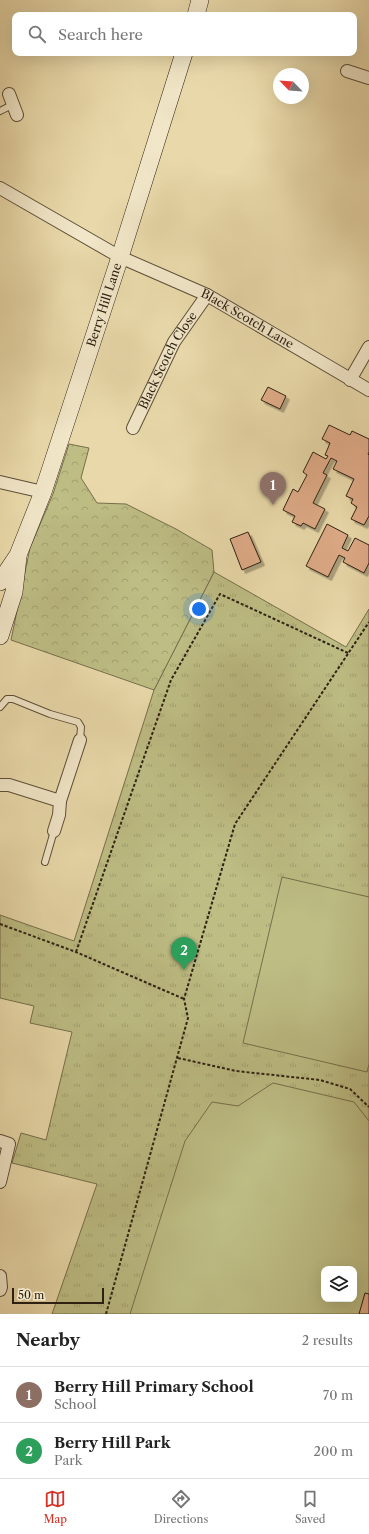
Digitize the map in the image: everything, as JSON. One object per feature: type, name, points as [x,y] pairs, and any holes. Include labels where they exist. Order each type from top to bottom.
[{"type":"street","points":[[197,12],[200,0]]},
{"type":"street","name":"Berry Hill Lane","points":[[0,582],[18,555],[43,492],[120,257],[183,56]]},
{"type":"street","points":[[347,71],[369,78]]},
{"type":"street","name":"Black Scotch Lane","points":[[0,188],[120,257],[207,295],[369,390]]},
{"type":"street","name":"Black Scotch Close","points":[[133,428],[174,342],[207,295]]},
{"type":"street","points":[[350,380],[369,347]]},
{"type":"street","points":[[0,482],[43,492]]},
{"type":"street","points":[[0,606],[18,555]]},
{"type":"street","name":"Berry Hill Lane","points":[[0,634],[14,592],[18,555]]},
{"type":"street","points":[[54,831],[59,815],[60,801],[80,740]]},
{"type":"street","points":[[0,785],[9,785],[60,801]]},
{"type":"street","points":[[0,1141],[10,1144],[0,1182]]},
{"type":"street","points":[[0,1276],[0,1290]]},
{"type":"lane","points":[[0,111],[13,104]]},
{"type":"lane","points":[[0,707],[7,699],[13,699],[50,714],[78,722],[81,727],[80,740]]},
{"type":"lane","points":[[45,862],[54,831]]},
{"type":"path","points":[[76,952],[171,680],[220,594],[349,654]]},
{"type":"path","points":[[106,1314],[188,1018],[184,999],[235,824],[369,622]]},
{"type":"path","points":[[0,924],[76,952],[184,999]]},
{"type":"path","points":[[178,1058],[236,1071],[320,1080],[350,1089],[369,1107]]},
{"type":"green space","points":[[69,444],[89,448],[81,478],[97,503],[126,504],[176,529],[212,550],[214,572],[154,690],[11,640],[30,548],[53,494]]},
{"type":"green space","points":[[214,572],[346,647],[369,609],[369,1314],[52,1314],[97,1184],[12,1163],[21,1133],[46,1140],[72,1032],[30,1023],[34,1006],[0,998],[0,915],[74,941],[154,690]]},
{"type":"green space","points":[[282,877],[369,897],[369,1064],[367,1072],[243,1043]]},
{"type":"green space","points":[[273,1083],[354,1102],[369,1121],[369,1314],[130,1314],[185,1141],[212,1102],[238,1106]]},
{"type":"building","points":[[268,387],[286,396],[280,409],[261,400]]},
{"type":"building","points":[[329,425],[350,435],[352,431],[369,439],[369,516],[364,525],[351,519],[357,507],[351,503],[353,499],[346,496],[354,479],[333,469],[337,461],[331,458],[323,473],[327,475],[313,503],[325,509],[315,529],[303,523],[301,526],[292,522],[295,516],[283,510],[293,489],[298,492],[307,475],[303,472],[313,452],[326,459],[328,456],[325,455],[330,443],[322,439]]},
{"type":"building","points":[[327,524],[348,535],[342,548],[348,551],[355,538],[369,545],[369,563],[364,573],[343,562],[345,558],[339,555],[328,577],[306,566]]},
{"type":"building","points":[[248,532],[261,562],[242,570],[230,539]]},
{"type":"building","points":[[365,1293],[369,1294],[369,1314],[359,1314]]},
{"type":"place","name":"Berry Hill Primary School","points":[[273,505]]},
{"type":"place","name":"Berry Hill Park","points":[[184,970]]}]
